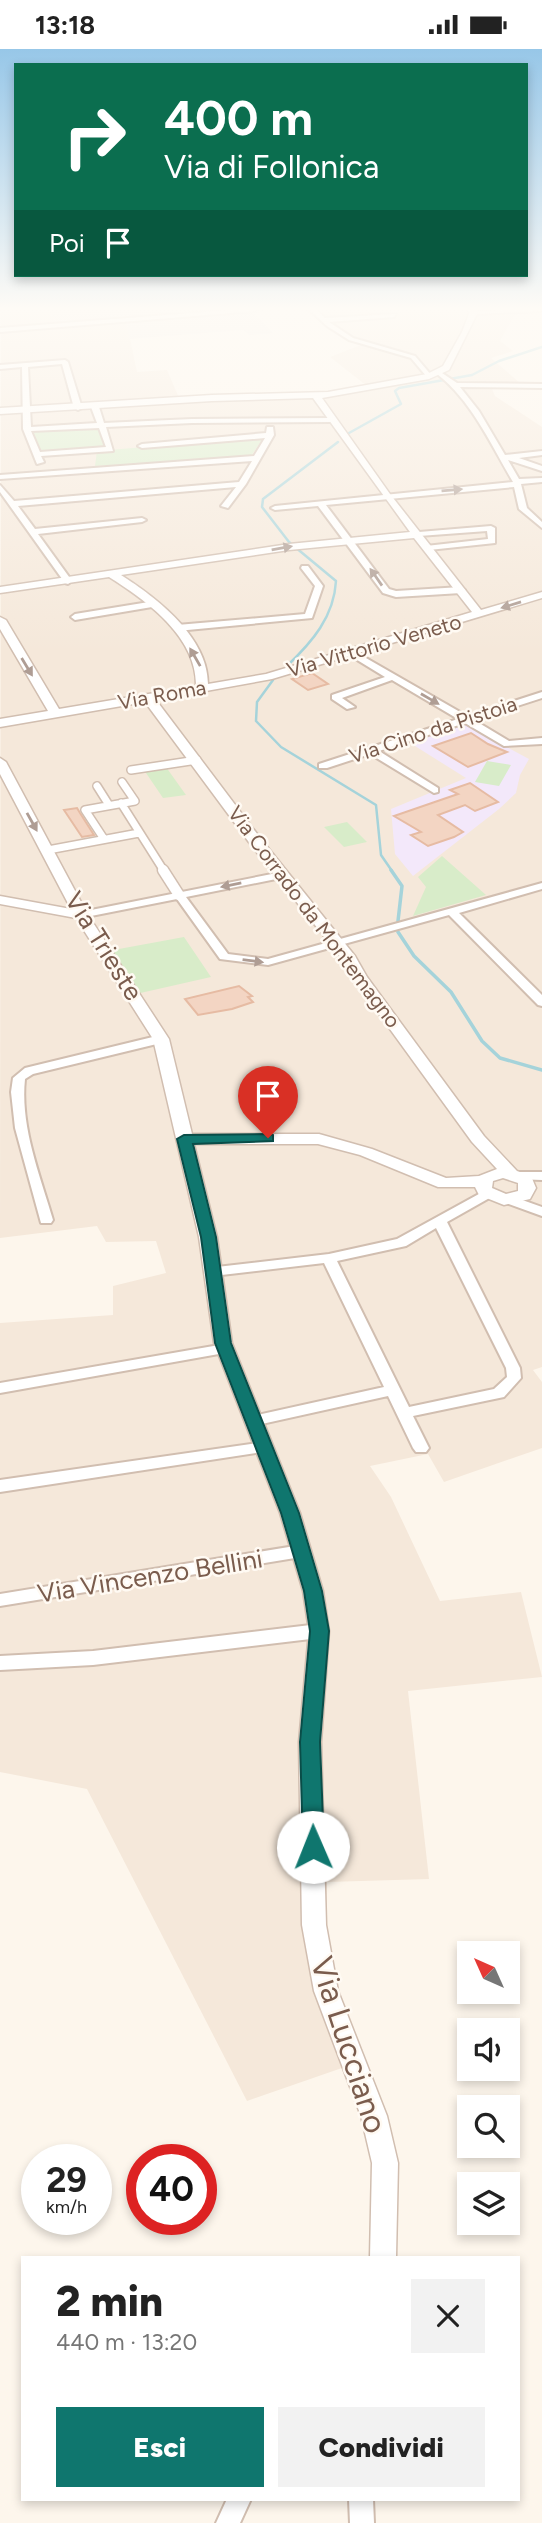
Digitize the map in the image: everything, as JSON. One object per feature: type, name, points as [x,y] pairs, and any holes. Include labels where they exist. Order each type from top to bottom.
[{"type":"street","points":[[26,421],[44,474]]},
{"type":"street","points":[[37,454],[110,449],[100,421]]},
{"type":"street","points":[[27,429],[249,421]]},
{"type":"street","points":[[225,506],[242,484],[271,435],[268,421]]},
{"type":"street","points":[[333,421],[479,614]]},
{"type":"street","points":[[482,421],[517,483],[523,509],[542,526]]},
{"type":"street","points":[[142,446],[271,435]]},
{"type":"street","points":[[505,458],[542,453]]},
{"type":"street","points":[[0,477],[257,458]]},
{"type":"street","points":[[505,458],[542,469]]},
{"type":"street","points":[[114,469],[128,492]]},
{"type":"street","points":[[275,508],[542,479]]},
{"type":"street","points":[[13,504],[242,484]]},
{"type":"street","points":[[1,490],[68,581]]},
{"type":"street","points":[[321,504],[390,593],[461,590]]},
{"type":"street","points":[[33,532],[142,520]]},
{"type":"street","points":[[0,590],[311,544],[491,528],[492,541],[429,548]]},
{"type":"street","points":[[177,628],[309,616],[319,586],[305,568]]},
{"type":"street","points":[[112,574],[155,604],[177,628],[200,664],[202,688]]},
{"type":"street","name":"Via Vittorio Veneto","points":[[268,677],[542,595]]},
{"type":"street","points":[[75,617],[155,604]]},
{"type":"street","points":[[0,620],[55,713],[0,723]]},
{"type":"street","points":[[352,653],[507,744],[542,741]]},
{"type":"street","name":"Via Roma","points":[[55,713],[268,677]]},
{"type":"street","points":[[350,707],[335,697],[393,677]]},
{"type":"street","name":"Via Cino da Pistoia","points":[[323,766],[542,695]]},
{"type":"street","name":"Via Corrado da Montemagno","points":[[148,697],[282,875],[350,959],[360,978],[478,1139],[525,1183]]},
{"type":"street","points":[[371,750],[434,790]]},
{"type":"street","points":[[131,770],[197,760]]},
{"type":"street","name":"Via Trieste","points":[[0,762],[81,915],[160,1039],[184,1139]]},
{"type":"street","points":[[104,839],[85,810],[135,801],[119,776]]},
{"type":"street","points":[[94,780],[109,805]]},
{"type":"street","points":[[121,803],[179,895],[224,957],[268,963],[337,946],[451,911],[539,890]]},
{"type":"street","points":[[48,850],[139,833]]},
{"type":"street","points":[[0,900],[81,915],[282,875]]},
{"type":"street","points":[[451,911],[542,1002]]},
{"type":"street","points":[[46,1220],[29,1156],[16,1090],[19,1078],[29,1071],[160,1039]]},
{"type":"street","points":[[184,1139],[319,1139],[366,1152],[456,1192],[486,1185],[525,1183]]},
{"type":"street","name":"Via Lucciano","points":[[184,1139],[213,1271],[225,1349],[264,1447],[313,1591],[319,1631],[310,1742],[314,1926],[326,1991],[361,2078],[385,2163],[383,2256]]},
{"type":"street","name":"Via Corrado da Montemagno","points":[[478,1139],[486,1185]]},
{"type":"street","points":[[486,1185],[496,1198],[525,1183]]},
{"type":"street","points":[[525,1183],[542,1205]]},
{"type":"street","points":[[525,1183],[542,1212]]},
{"type":"street","points":[[213,1271],[329,1258],[401,1243],[440,1222],[486,1185]]},
{"type":"street","points":[[404,1413],[499,1393],[514,1378],[513,1368],[440,1222]]},
{"type":"street","points":[[329,1258],[421,1448]]},
{"type":"street","points":[[0,1388],[225,1349]]},
{"type":"street","points":[[253,1421],[393,1390]]},
{"type":"street","points":[[0,1486],[264,1447]]},
{"type":"street","name":"Via Vincenzo Bellini","points":[[0,1601],[301,1551]]},
{"type":"street","points":[[0,1663],[93,1658],[319,1631]]},
{"type":"street","points":[[228,2523],[238,2501]]},
{"type":"street","points":[[361,2501],[362,2523]]},
{"type":"shaded area","points":[[1,421],[534,421],[542,427],[542,1367],[533,1370],[542,1382],[542,1448],[444,1482],[428,1454],[370,1466],[391,1497],[440,1601],[521,1592],[542,1677],[408,1691],[429,1879],[327,1882],[327,1960],[365,2060],[247,2101],[87,1789],[0,1772],[0,1323],[113,1315],[113,1286],[166,1273],[156,1241],[106,1242],[97,1226],[0,1238]]},
{"type":"shaded area","points":[[462,723],[529,759],[520,775],[516,793],[413,876],[395,854],[391,809],[466,778],[407,741]]},
{"type":"green space","points":[[100,427],[108,448],[40,453],[33,431]]},
{"type":"green space","points":[[264,437],[251,456],[95,466],[97,451]]},
{"type":"green space","points":[[487,761],[511,765],[499,786],[475,782]]},
{"type":"green space","points":[[166,767],[186,795],[163,798],[144,770]]},
{"type":"green space","points":[[347,822],[367,842],[344,847],[324,827]]},
{"type":"green space","points":[[442,856],[486,895],[413,916],[426,887],[418,877]]},
{"type":"green space","points":[[184,937],[211,977],[136,994],[108,951]]},
{"type":"building","points":[[312,673],[328,684],[308,690],[292,679]]},
{"type":"building","points":[[471,733],[507,752],[468,767],[433,746]]},
{"type":"building","points":[[470,783],[498,802],[475,811],[465,805],[438,815],[463,832],[454,837],[428,846],[411,835],[421,832],[394,816],[458,794],[450,790]]},
{"type":"building","points":[[77,808],[94,835],[82,837],[64,810]]},
{"type":"building","points":[[239,986],[252,996],[248,997],[253,1002],[198,1015],[185,999]]},
{"type":"waterway","points":[[349,433],[370,421]]},
{"type":"waterway","points":[[287,666],[320,628],[331,606],[336,581],[289,542],[262,507],[263,499],[338,442]]},
{"type":"waterway","points":[[273,680],[257,702],[256,721],[281,747],[376,805],[381,855],[392,871]]},
{"type":"waterway","points":[[391,870],[402,886],[398,921]]},
{"type":"waterway","points":[[398,932],[414,956],[451,992],[482,1041],[500,1058],[542,1070]]},
{"type":"route","points":[[268,1138],[184,1139],[208,1237],[223,1343],[290,1513],[313,1591],[319,1631],[310,1742],[313,1847]]}]
